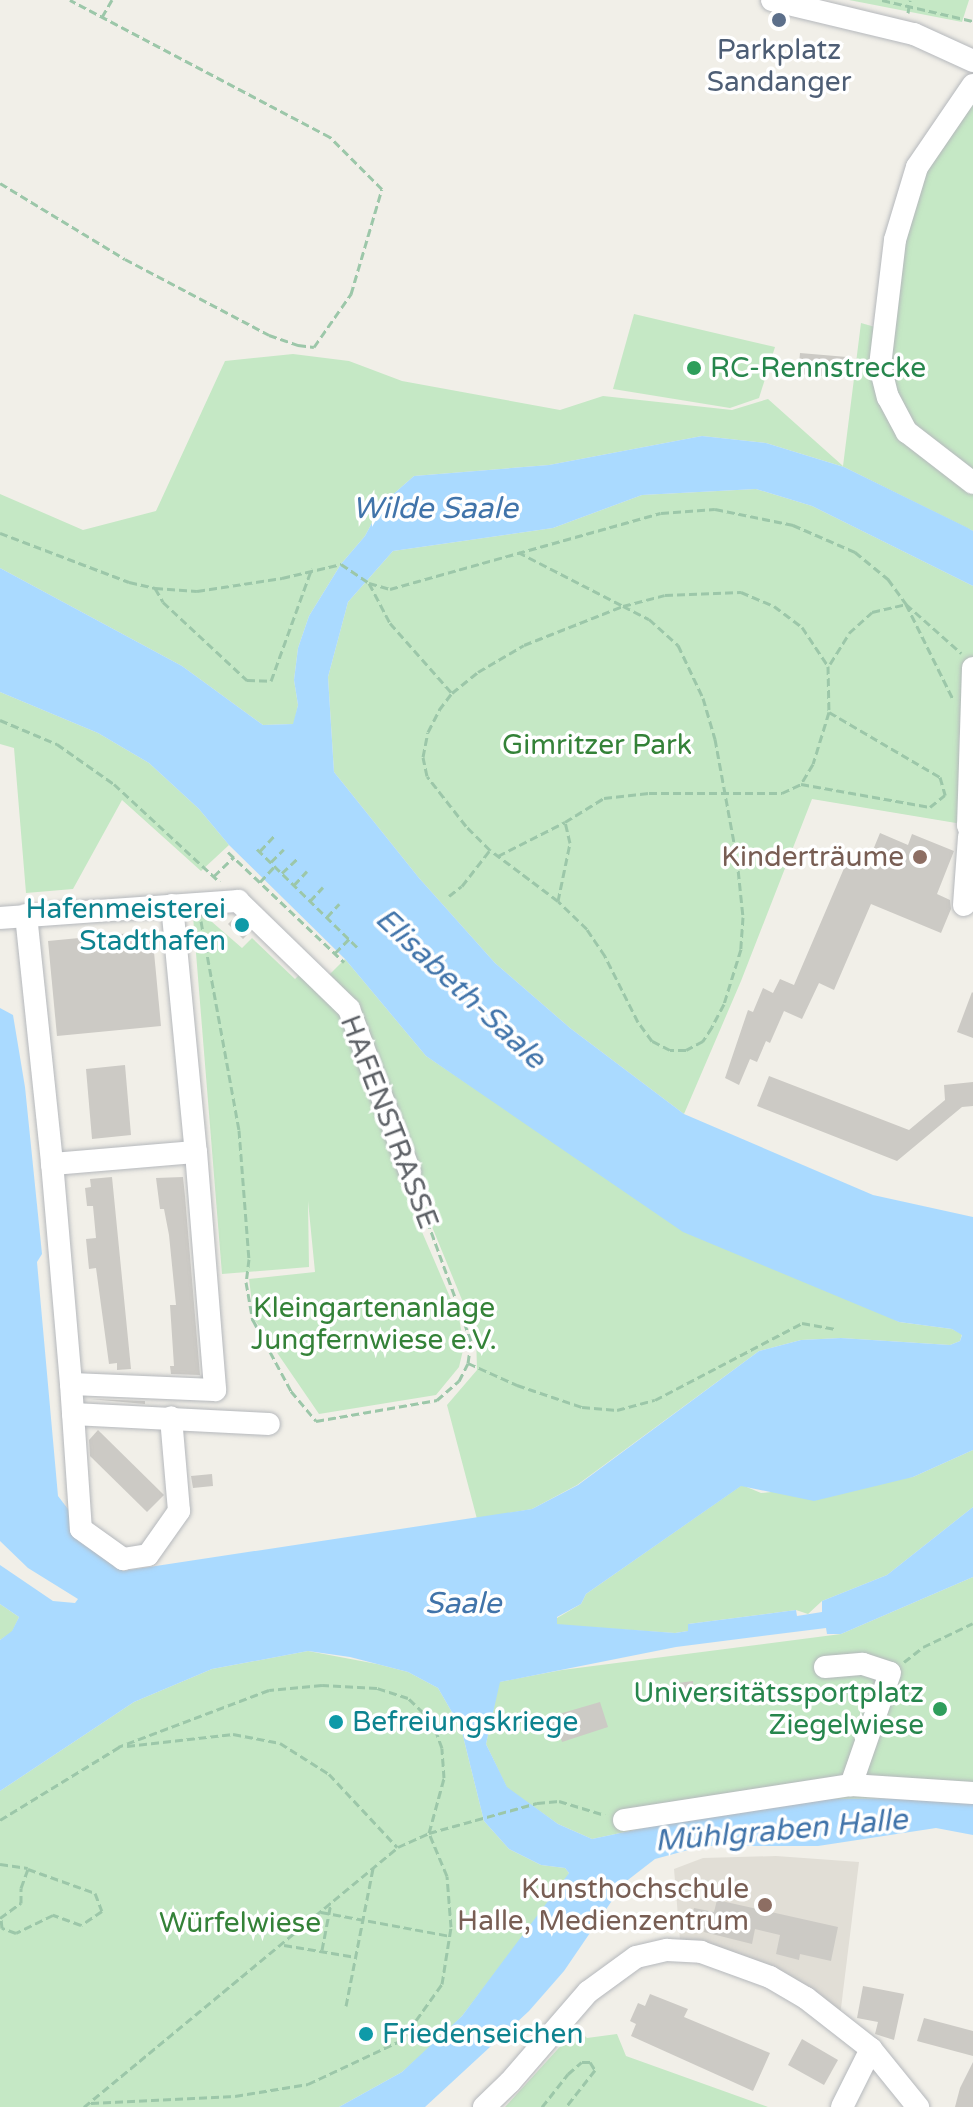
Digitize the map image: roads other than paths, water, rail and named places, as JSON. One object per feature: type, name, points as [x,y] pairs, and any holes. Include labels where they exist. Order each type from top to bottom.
[{"type":"street","points":[[772,0],[914,34],[973,61]]},
{"type":"street","points":[[973,85],[917,167],[895,240],[880,366],[888,397],[907,432],[973,483]]},
{"type":"street","points":[[964,905],[971,839],[973,669]]},
{"type":"street","name":"HAFENSTRASSE","points":[[172,905],[238,901],[349,1009],[410,1172]]},
{"type":"street","points":[[0,918],[172,905],[219,1420]]},
{"type":"street","points":[[26,915],[52,1164],[81,1529],[123,1559],[148,1555],[179,1511],[171,1417]]},
{"type":"street","points":[[52,1164],[196,1152]]},
{"type":"street","points":[[71,1384],[215,1390]]},
{"type":"street","points":[[73,1414],[269,1424]]},
{"type":"street","points":[[825,1667],[863,1664],[890,1673],[851,1785]]},
{"type":"street","points":[[624,1820],[695,1812],[851,1785],[973,1793]]},
{"type":"street","points":[[484,2107],[596,1985],[636,1957],[667,1950],[701,1952],[770,1977],[836,2019],[871,2049],[918,2107]]},
{"type":"street","points":[[842,2107],[871,2049]]},
{"type":"water","points":[[702,436],[766,443],[844,467],[968,528],[973,531],[973,586],[812,506],[756,489],[642,495],[553,528],[393,551],[348,602],[328,677],[334,772],[419,878],[495,963],[570,1028],[684,1114],[873,1195],[973,1217],[973,1450],[913,1477],[814,1501],[741,1486],[586,1594],[581,1604],[557,1617],[557,1624],[675,1633],[688,1631],[688,1624],[796,1610],[797,1616],[822,1612],[822,1601],[887,1575],[973,1507],[973,1577],[841,1634],[827,1634],[826,1628],[676,1647],[500,1682],[486,1744],[507,1787],[558,1824],[592,1839],[696,1817],[831,1799],[933,1798],[973,1804],[973,1835],[936,1828],[818,1846],[703,1846],[655,1859],[624,1883],[564,1971],[529,2011],[425,2107],[339,2107],[402,2072],[462,2016],[569,1873],[565,1868],[541,1865],[509,1849],[484,1821],[461,1728],[438,1688],[408,1672],[350,1657],[308,1651],[212,1669],[134,1702],[0,1791],[0,1640],[12,1631],[19,1617],[0,1604],[0,1565],[53,1601],[75,1603],[78,1599],[28,1568],[0,1541],[0,1008],[13,1015],[25,1087],[42,1254],[37,1262],[58,1496],[71,1513],[73,1534],[123,1571],[532,1509],[578,1485],[759,1351],[801,1340],[841,1338],[950,1345],[960,1341],[962,1335],[952,1329],[899,1322],[683,1232],[426,1056],[345,959],[229,845],[199,809],[149,763],[98,733],[0,692],[0,568],[182,666],[263,725],[293,724],[298,705],[294,680],[298,648],[309,616],[341,564],[365,536],[382,504],[414,476],[549,465]]},
{"type":"place","name":"Parkplatz Sandanger","points":[[779,20]]},
{"type":"place","name":"RC-Rennstrecke","points":[[694,368]]},
{"type":"place","name":"Kinderträume","points":[[920,857]]},
{"type":"place","name":"Hafenmeisterei Stadthafen","points":[[242,925]]},
{"type":"place","name":"Universitätssportplatz Ziegelwiese","points":[[940,1709]]},
{"type":"place","name":"Befreiungskriege","points":[[336,1722]]},
{"type":"place","name":"Kunsthochschule Halle, Medienzentrum","points":[[765,1905]]},
{"type":"place","name":"Friedenseichen","points":[[366,2034]]},
{"type":"water label","name":"Wilde Saale","points":[[435,509]]},
{"type":"water label","name":"Elisabeth-Saale","points":[[460,989]]},
{"type":"water label","name":"Saale","points":[[463,1604]]},
{"type":"water label","name":"Mühlgraben Halle","points":[[781,1831]]},
{"type":"park label","name":"Gimritzer Park","points":[[597,745]]},
{"type":"park label","name":"Kleingartenanlage Jungfernwiese e.V.","points":[[374,1324]]},
{"type":"park label","name":"Würfelwiese","points":[[240,1923]]}]
